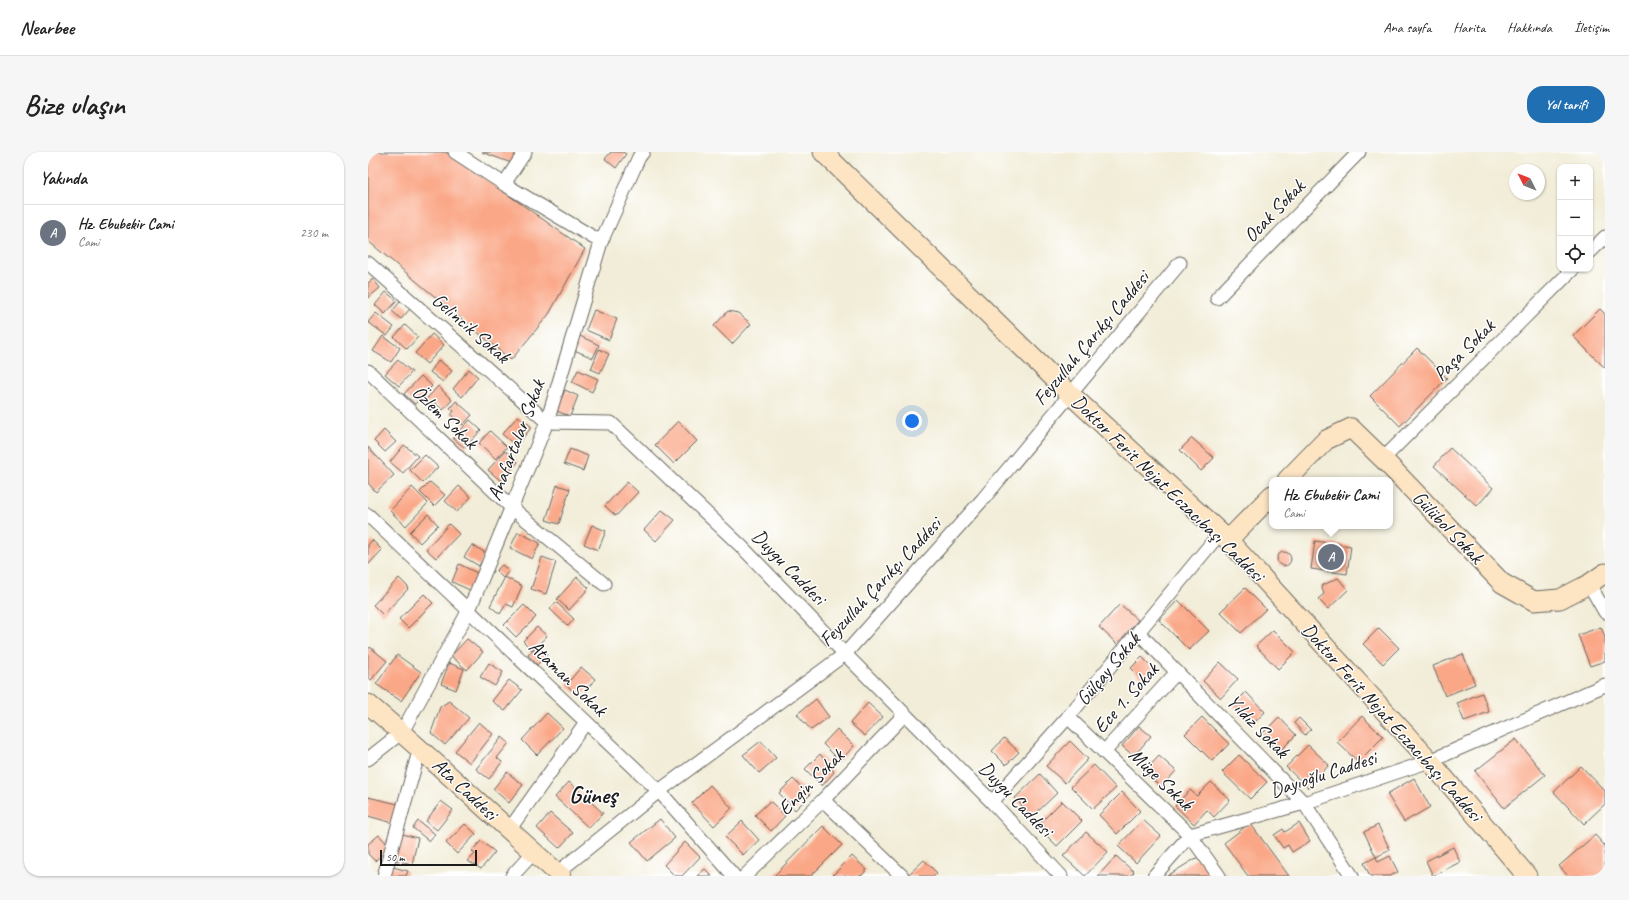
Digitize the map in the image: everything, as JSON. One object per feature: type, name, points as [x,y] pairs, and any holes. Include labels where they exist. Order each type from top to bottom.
[{"type":"main road","name":"Doktor Ferit Nejat Eczacıbaşı Caddesi","points":[[823,152],[1070,394],[1224,537],[1430,761],[1527,876]]},
{"type":"main road","name":"Gülübol Sokak","points":[[1290,477],[1326,440],[1351,428],[1383,459],[1502,584],[1534,601],[1560,599],[1589,584]]},
{"type":"main road","name":"Gülçay Sokak","points":[[1224,537],[1269,498]]},
{"type":"main road","points":[[1589,584],[1605,573]]},
{"type":"main road","name":"Ata Caddesi","points":[[368,704],[420,748],[533,853],[559,875]]},
{"type":"street","points":[[455,152],[504,184],[600,242]]},
{"type":"street","points":[[504,184],[525,152]]},
{"type":"street","name":"Ocak Sokak","points":[[1217,298],[1359,152]]},
{"type":"street","name":"Anafartalar Sokak","points":[[402,732],[469,610],[512,508],[547,422],[600,242],[638,154]]},
{"type":"street","points":[[1593,249],[1605,237]]},
{"type":"street","name":"Gelincik Sokak","points":[[368,263],[547,422]]},
{"type":"street","name":"Feyzullah Çarıkçı Caddesi","points":[[559,875],[659,791],[844,654],[983,499],[1180,263]]},
{"type":"street","name":"Paşa Sokak","points":[[1383,459],[1570,272]]},
{"type":"street","name":"Özlem Sokak","points":[[368,371],[512,508],[604,584]]},
{"type":"street","name":"Duygu Caddesi","points":[[547,422],[611,423],[742,547],[844,654],[992,802],[1061,876]]},
{"type":"street","name":"Ataman Sokak","points":[[368,514],[659,791],[734,876]]},
{"type":"street","name":"Gülçay Sokak","points":[[992,802],[1224,537]]},
{"type":"street","points":[[1589,584],[1605,612]]},
{"type":"street","name":"Yıldız Sokak","points":[[1139,633],[1304,803],[1352,876]]},
{"type":"street","name":"Ece 1. Sokak","points":[[1104,752],[1177,672]]},
{"type":"street","name":"Dayıoğlu Caddesi","points":[[1190,835],[1304,803],[1430,761],[1605,685]]},
{"type":"street","name":"Engin Sokak","points":[[745,876],[823,800],[904,715]]},
{"type":"street","name":"Müge Sokak","points":[[1068,717],[1190,835],[1219,876]]},
{"type":"street","points":[[508,830],[586,722]]},
{"type":"street","points":[[368,759],[402,732]]},
{"type":"street","points":[[384,876],[420,748]]},
{"type":"street","points":[[823,800],[902,876]]},
{"type":"street","points":[[1154,876],[1190,835]]},
{"type":"street","points":[[512,876],[533,853]]},
{"type":"building","points":[[368,152],[445,152],[453,156],[585,249],[549,314],[511,360],[368,241]]},
{"type":"building","points":[[482,152],[522,152],[514,164]]},
{"type":"building","points":[[611,152],[623,152],[626,154],[616,168],[605,159]]},
{"type":"building","points":[[373,279],[380,288],[368,298],[368,283]]},
{"type":"building","points":[[386,292],[397,301],[385,314],[375,305]]},
{"type":"building","points":[[401,301],[410,309],[401,319],[392,311]]},
{"type":"building","points":[[1600,309],[1605,314],[1605,368],[1573,336]]},
{"type":"building","points":[[594,310],[617,319],[609,340],[586,330]]},
{"type":"building","points":[[728,311],[738,313],[751,324],[732,344],[714,326]]},
{"type":"building","points":[[376,313],[394,327],[387,336],[368,322]]},
{"type":"building","points":[[405,325],[418,337],[407,349],[394,337]]},
{"type":"building","points":[[432,334],[444,345],[427,364],[415,353]]},
{"type":"building","points":[[383,336],[400,348],[391,362],[373,351]]},
{"type":"building","points":[[580,336],[599,345],[593,358],[574,350]]},
{"type":"building","points":[[1417,348],[1447,378],[1400,426],[1370,396]]},
{"type":"building","points":[[599,349],[609,354],[600,373],[591,369]]},
{"type":"building","points":[[398,360],[412,372],[399,386],[385,374]]},
{"type":"building","points":[[439,360],[452,371],[443,382],[430,372]]},
{"type":"building","points":[[469,369],[478,377],[462,397],[453,389]]},
{"type":"building","points":[[578,370],[598,379],[592,392],[572,382]]},
{"type":"building","points":[[421,376],[432,386],[415,404],[404,394]]},
{"type":"building","points":[[438,386],[452,400],[443,410],[435,403],[430,408],[424,402]]},
{"type":"building","points":[[565,390],[578,396],[570,416],[556,411]]},
{"type":"building","points":[[456,401],[472,415],[463,425],[451,415],[454,411],[450,408]]},
{"type":"building","points":[[518,416],[532,427],[516,446],[502,434]]},
{"type":"building","points":[[470,420],[481,430],[465,448],[453,438]]},
{"type":"building","points":[[678,421],[697,441],[674,464],[655,445]]},
{"type":"building","points":[[384,430],[396,442],[385,452],[374,441]]},
{"type":"building","points":[[490,431],[507,447],[496,459],[479,443]]},
{"type":"building","points":[[1192,438],[1214,458],[1201,471],[1180,450]]},
{"type":"building","points":[[404,445],[418,456],[403,473],[390,462]]},
{"type":"building","points":[[368,447],[394,475],[376,492],[368,483]]},
{"type":"building","points":[[1450,448],[1493,488],[1477,506],[1434,466]]},
{"type":"building","points":[[570,449],[588,456],[583,471],[564,464]]},
{"type":"building","points":[[505,451],[518,462],[501,481],[488,470]]},
{"type":"building","points":[[425,455],[438,467],[423,483],[410,470]]},
{"type":"building","points":[[430,482],[445,495],[434,506],[420,492]]},
{"type":"building","points":[[627,482],[638,492],[616,516],[605,506]]},
{"type":"building","points":[[557,485],[570,489],[559,524],[546,520]]},
{"type":"building","points":[[459,486],[471,497],[457,512],[445,501]]},
{"type":"building","points":[[412,487],[428,503],[406,526],[390,511]]},
{"type":"building","points":[[662,510],[675,520],[656,541],[644,530]]},
{"type":"building","points":[[428,514],[438,525],[420,543],[410,532]]},
{"type":"building","points":[[449,524],[459,534],[436,558],[426,549]]},
{"type":"building","points":[[592,525],[606,531],[598,550],[584,544]]},
{"type":"building","points":[[518,532],[540,543],[532,559],[510,548]]},
{"type":"building","points":[[372,540],[382,550],[368,565],[368,545]]},
{"type":"building","points":[[1315,541],[1351,546],[1347,574],[1311,569]]},
{"type":"building","points":[[472,545],[486,553],[479,566],[464,557]]},
{"type":"building","points":[[1281,552],[1287,552],[1291,556],[1291,562],[1287,566],[1281,566],[1277,562],[1277,556]]},
{"type":"building","points":[[542,557],[556,562],[546,594],[531,589]]},
{"type":"building","points":[[459,564],[479,574],[472,591],[452,582]]},
{"type":"building","points":[[502,565],[509,571],[503,578],[496,571]]},
{"type":"building","points":[[505,577],[522,586],[513,607],[506,604],[500,614],[490,606]]},
{"type":"building","points":[[577,577],[589,588],[569,610],[557,599]]},
{"type":"building","points":[[399,578],[409,588],[383,615],[373,605]]},
{"type":"building","points":[[1338,578],[1348,590],[1328,609],[1318,599],[1324,594],[1321,586]]},
{"type":"building","points":[[1245,588],[1266,609],[1241,633],[1220,612]]},
{"type":"building","points":[[424,594],[433,603],[408,628],[399,619]]},
{"type":"building","points":[[1178,600],[1209,631],[1189,650],[1159,620]]},
{"type":"building","points":[[556,602],[574,619],[568,626],[550,609]]},
{"type":"building","points":[[1120,604],[1138,620],[1117,644],[1099,627]]},
{"type":"building","points":[[524,605],[536,617],[516,637],[504,625]]},
{"type":"building","points":[[537,627],[547,636],[532,650],[523,641]]},
{"type":"building","points":[[1601,627],[1605,637],[1605,661],[1590,666],[1578,635]]},
{"type":"building","points":[[1379,628],[1399,648],[1383,664],[1363,644]]},
{"type":"building","points":[[1273,630],[1295,652],[1278,669],[1256,646]]},
{"type":"building","points":[[467,639],[483,652],[467,670],[451,656]]},
{"type":"building","points":[[538,646],[547,655],[537,665],[528,655]]},
{"type":"building","points":[[370,647],[387,661],[371,680],[368,678],[368,650]]},
{"type":"building","points":[[1463,654],[1475,684],[1445,696],[1433,666]]},
{"type":"building","points":[[397,655],[421,672],[401,701],[376,684]]},
{"type":"building","points":[[1142,657],[1155,670],[1144,681],[1131,668]]},
{"type":"building","points":[[1220,662],[1238,679],[1221,698],[1203,681]]},
{"type":"building","points":[[449,663],[464,669],[456,690],[441,684]]},
{"type":"building","points":[[489,663],[503,672],[495,686],[480,677]]},
{"type":"building","points":[[581,667],[595,679],[581,697],[566,685]]},
{"type":"building","points":[[509,680],[522,690],[505,711],[492,701]]},
{"type":"building","points":[[1246,692],[1265,712],[1252,725],[1233,705]]},
{"type":"building","points":[[1482,693],[1489,712],[1464,721],[1457,703]]},
{"type":"building","points":[[816,699],[829,717],[811,730],[797,714]]},
{"type":"building","points":[[449,701],[469,718],[445,745],[431,733],[440,707]]},
{"type":"building","points":[[868,703],[883,717],[865,736],[850,723]]},
{"type":"building","points":[[547,713],[563,728],[537,755],[522,740]]},
{"type":"building","points":[[1362,716],[1383,737],[1358,762],[1337,742]]},
{"type":"building","points":[[1202,717],[1229,744],[1212,761],[1185,734]]},
{"type":"building","points":[[1279,717],[1296,735],[1279,752],[1261,735]]},
{"type":"building","points":[[1299,718],[1311,730],[1305,735],[1294,723]]},
{"type":"building","points":[[479,722],[493,734],[470,763],[455,751]]},
{"type":"building","points":[[1139,726],[1151,736],[1134,756],[1122,746]]},
{"type":"building","points":[[837,729],[854,746],[840,761],[823,744]]},
{"type":"building","points":[[502,737],[509,743],[497,758],[502,762],[489,779],[476,769]]},
{"type":"building","points":[[1004,738],[1019,752],[1006,765],[992,751]]},
{"type":"building","points":[[1516,739],[1545,775],[1504,808],[1475,771]]},
{"type":"building","points":[[761,741],[776,758],[759,773],[743,755]]},
{"type":"building","points":[[1070,741],[1088,759],[1065,783],[1046,766]]},
{"type":"building","points":[[1308,745],[1329,765],[1308,788],[1286,767]]},
{"type":"building","points":[[820,754],[834,772],[822,786],[805,769]]},
{"type":"building","points":[[1239,755],[1267,782],[1250,799],[1222,772]]},
{"type":"building","points":[[1159,756],[1176,771],[1161,787],[1144,772]]},
{"type":"building","points":[[1094,765],[1116,788],[1093,809],[1071,787]]},
{"type":"building","points":[[1581,766],[1605,791],[1605,804],[1584,824],[1554,792]]},
{"type":"building","points":[[507,772],[523,785],[509,803],[493,789]]},
{"type":"building","points":[[1040,774],[1057,793],[1032,817],[1015,798]]},
{"type":"building","points":[[1414,778],[1430,807],[1404,822],[1387,794]]},
{"type":"building","points":[[793,779],[810,795],[795,810],[779,793]]},
{"type":"building","points":[[569,782],[603,813],[589,828],[555,797]]},
{"type":"building","points":[[1211,782],[1230,800],[1214,817],[1207,810],[1194,824],[1175,806],[1190,790],[1197,796]]},
{"type":"building","points":[[710,785],[732,808],[714,826],[692,803]]},
{"type":"building","points":[[1122,792],[1140,811],[1117,834],[1099,815]]},
{"type":"building","points":[[368,797],[398,804],[393,823],[368,816]]},
{"type":"building","points":[[441,801],[453,810],[437,830],[426,821]]},
{"type":"building","points":[[770,801],[785,816],[771,831],[755,815]]},
{"type":"building","points":[[1062,801],[1082,821],[1057,846],[1037,826]]},
{"type":"building","points":[[550,813],[573,833],[559,848],[537,828]]},
{"type":"building","points":[[660,819],[675,838],[647,861],[631,842]]},
{"type":"building","points":[[1143,820],[1161,836],[1136,863],[1118,846]]},
{"type":"building","points":[[418,821],[435,834],[429,841],[413,828]]},
{"type":"building","points":[[742,821],[759,840],[743,855],[725,837]]},
{"type":"building","points":[[1250,823],[1289,876],[1248,876],[1224,843]]},
{"type":"building","points":[[1299,823],[1310,841],[1292,852],[1288,845],[1283,848],[1274,835],[1283,829],[1285,832]]},
{"type":"building","points":[[465,824],[476,834],[457,854],[446,843]]},
{"type":"building","points":[[1378,825],[1390,850],[1376,857],[1364,832]]},
{"type":"building","points":[[823,826],[842,845],[811,876],[774,876]]},
{"type":"building","points":[[1086,832],[1108,852],[1085,876],[1063,856]]},
{"type":"building","points":[[398,833],[418,838],[412,864],[391,859]]},
{"type":"building","points":[[379,835],[390,847],[375,861],[368,854],[368,844]]},
{"type":"building","points":[[1595,835],[1605,846],[1605,876],[1568,876],[1559,866]]},
{"type":"building","points":[[481,841],[495,852],[481,869],[468,861],[475,854],[472,851]]},
{"type":"building","points":[[685,842],[700,857],[682,876],[675,876],[664,865]]},
{"type":"building","points":[[1453,847],[1460,862],[1433,876],[1426,861]]},
{"type":"building","points":[[852,856],[867,870],[861,876],[834,876],[833,875]]},
{"type":"building","points":[[1116,856],[1134,872],[1130,876],[1098,876]]},
{"type":"building","points":[[1390,856],[1398,872],[1390,876],[1370,876],[1364,863],[1376,857],[1378,862]]},
{"type":"building","points":[[1198,857],[1211,876],[1167,876]]},
{"type":"building","points":[[924,860],[937,873],[934,876],[907,876]]},
{"type":"building","points":[[389,866],[408,871],[406,876],[387,876]]},
{"type":"building","points":[[705,869],[712,876],[697,876]]},
{"type":"place","name":"Hz. Ebubekir Cami","points":[[1331,557]]},
{"type":"district","name":"Güneş","points":[[593,795]]}]
